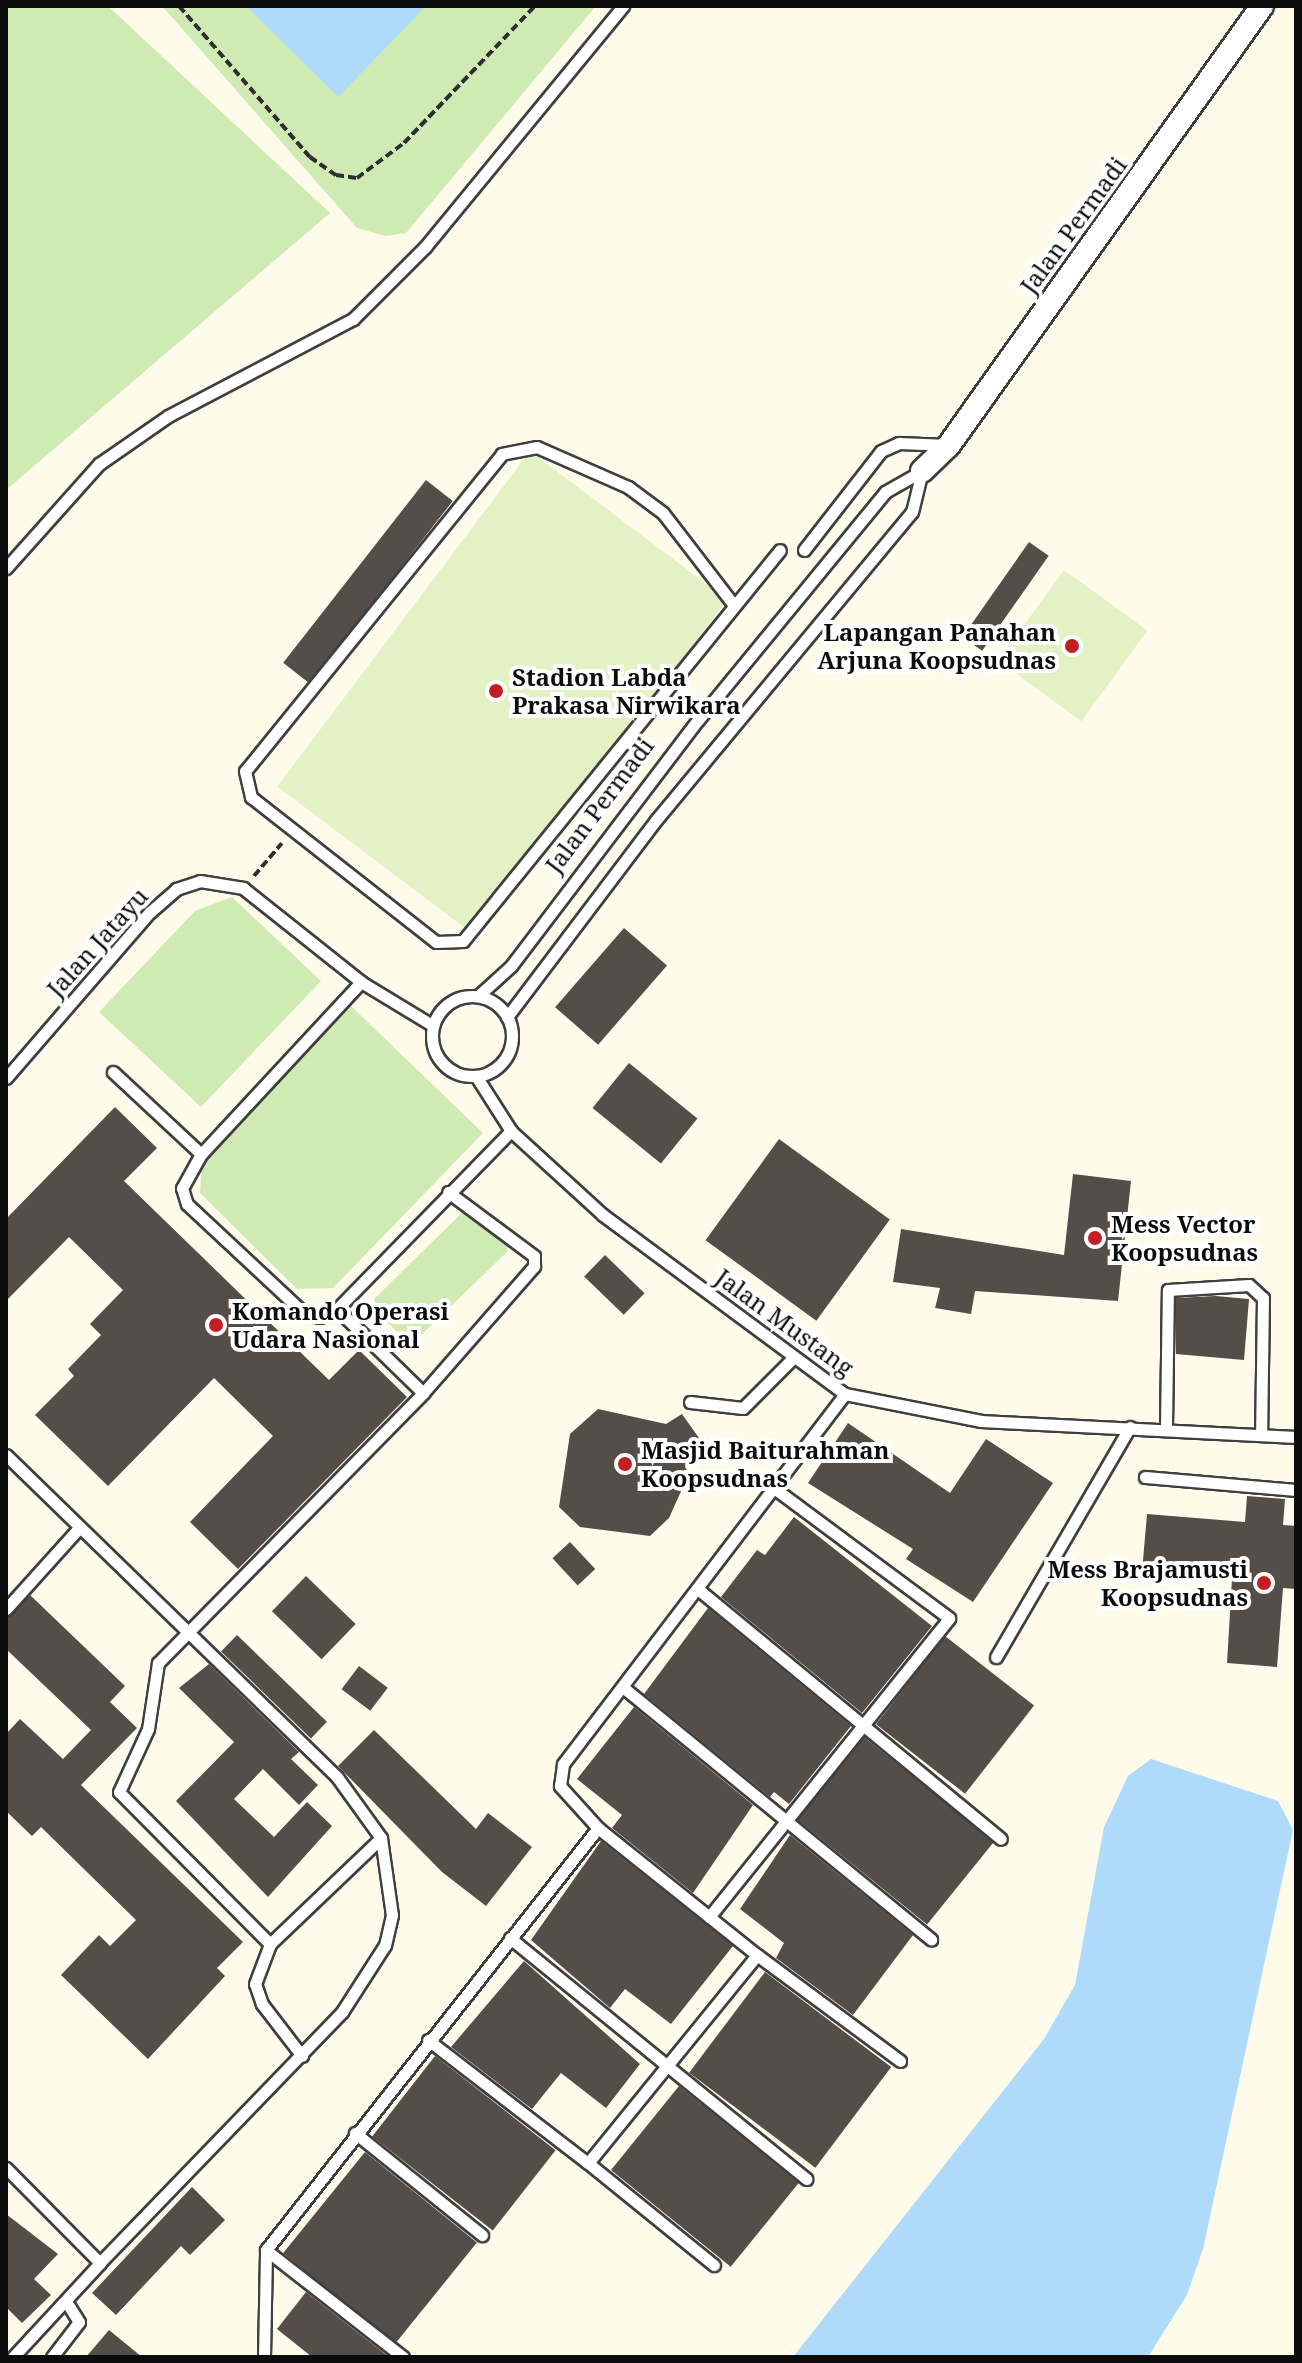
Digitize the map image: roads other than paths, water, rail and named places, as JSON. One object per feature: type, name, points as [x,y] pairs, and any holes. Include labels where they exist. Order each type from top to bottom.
[{"type":"street","name":"Jalan Permadi","points":[[922,471],[949,445],[1262,6]]},
{"type":"lane","points":[[6,568],[99,464],[168,416],[353,319],[425,247],[623,6]]},
{"type":"lane","points":[[804,550],[881,451],[899,443],[949,445]]},
{"type":"lane","points":[[733,604],[663,513],[628,487],[537,447],[502,454],[245,771],[251,797],[436,942],[463,941],[733,604],[780,550]]},
{"type":"lane","points":[[507,1017],[478,996],[450,1001],[432,1025],[436,1055],[446,1067],[476,1076],[491,1072],[511,1048],[507,1017],[656,820],[912,512],[922,471]]},
{"type":"lane","name":"Jalan Permadi","points":[[478,996],[511,966],[698,720],[885,492],[922,471]]},
{"type":"lane","name":"Jalan Jatayu","points":[[6,1078],[176,889],[200,881],[243,888],[361,982]]},
{"type":"lane","points":[[432,1025],[361,982],[201,1154],[182,1188],[187,1204],[306,1315],[320,1317],[337,1309],[448,1192],[511,1131]]},
{"type":"lane","points":[[113,1072],[201,1154]]},
{"type":"lane","name":"Jalan Mustang","points":[[476,1076],[511,1131],[603,1215],[792,1359],[845,1394],[981,1421],[1166,1427],[1296,1437]]},
{"type":"lane","points":[[270,1944],[119,1792],[148,1729],[155,1671],[188,1630],[423,1393],[534,1266],[534,1256],[448,1192]]},
{"type":"lane","points":[[1166,1427],[1168,1290],[1249,1285],[1263,1298],[1261,1434]]},
{"type":"lane","points":[[337,1309],[423,1393]]},
{"type":"lane","points":[[690,1402],[743,1408],[792,1359]]},
{"type":"lane","points":[[845,1394],[559,1773],[566,1795],[598,1828],[757,1955],[900,2061]]},
{"type":"lane","points":[[996,1657],[1130,1427]]},
{"type":"lane","points":[[6,1455],[78,1529],[188,1630],[337,1777],[381,1838],[392,1877],[385,1945],[342,2012],[13,2357]]},
{"type":"lane","points":[[1145,1477],[1296,1490]]},
{"type":"lane","points":[[709,1917],[787,1823],[861,1721],[949,1618],[775,1489]]},
{"type":"lane","points":[[6,1609],[78,1529]]},
{"type":"lane","points":[[699,1590],[1001,1839]]},
{"type":"lane","points":[[624,1688],[931,1939]]},
{"type":"lane","points":[[264,2357],[266,2250],[428,2040],[598,1828]]},
{"type":"lane","points":[[302,2056],[257,1995],[270,1944],[381,1838]]},
{"type":"lane","points":[[510,1938],[807,2179]]},
{"type":"lane","points":[[588,2163],[757,1955]]},
{"type":"lane","points":[[428,2040],[714,2265]]},
{"type":"lane","points":[[355,2133],[482,2235]]},
{"type":"lane","points":[[6,2168],[100,2263]]},
{"type":"lane","points":[[266,2250],[403,2357]]},
{"type":"lane","points":[[52,2357],[79,2322],[66,2301]]},
{"type":"water","points":[[246,6],[426,6],[338,97]]},
{"type":"water","points":[[1151,1759],[1278,1801],[1293,1830],[1203,2249],[1187,2295],[1148,2357],[793,2357],[1044,2039],[1075,1985],[1104,1827],[1128,1776]]},
{"type":"place","name":"Lapangan Panahan Arjuna Koopsudnas","points":[[1072,646]]},
{"type":"place","name":"Stadion Labda Prakasa Nirwikara","points":[[496,691]]},
{"type":"place","name":"Mess Vector Koopsudnas","points":[[1095,1238]]},
{"type":"place","name":"Komando Operasi Udara Nasional","points":[[216,1325]]},
{"type":"place","name":"Masjid Baiturahman Koopsudnas","points":[[625,1464]]},
{"type":"place","name":"Mess Brajamusti Koopsudnas","points":[[1264,1583]]}]
